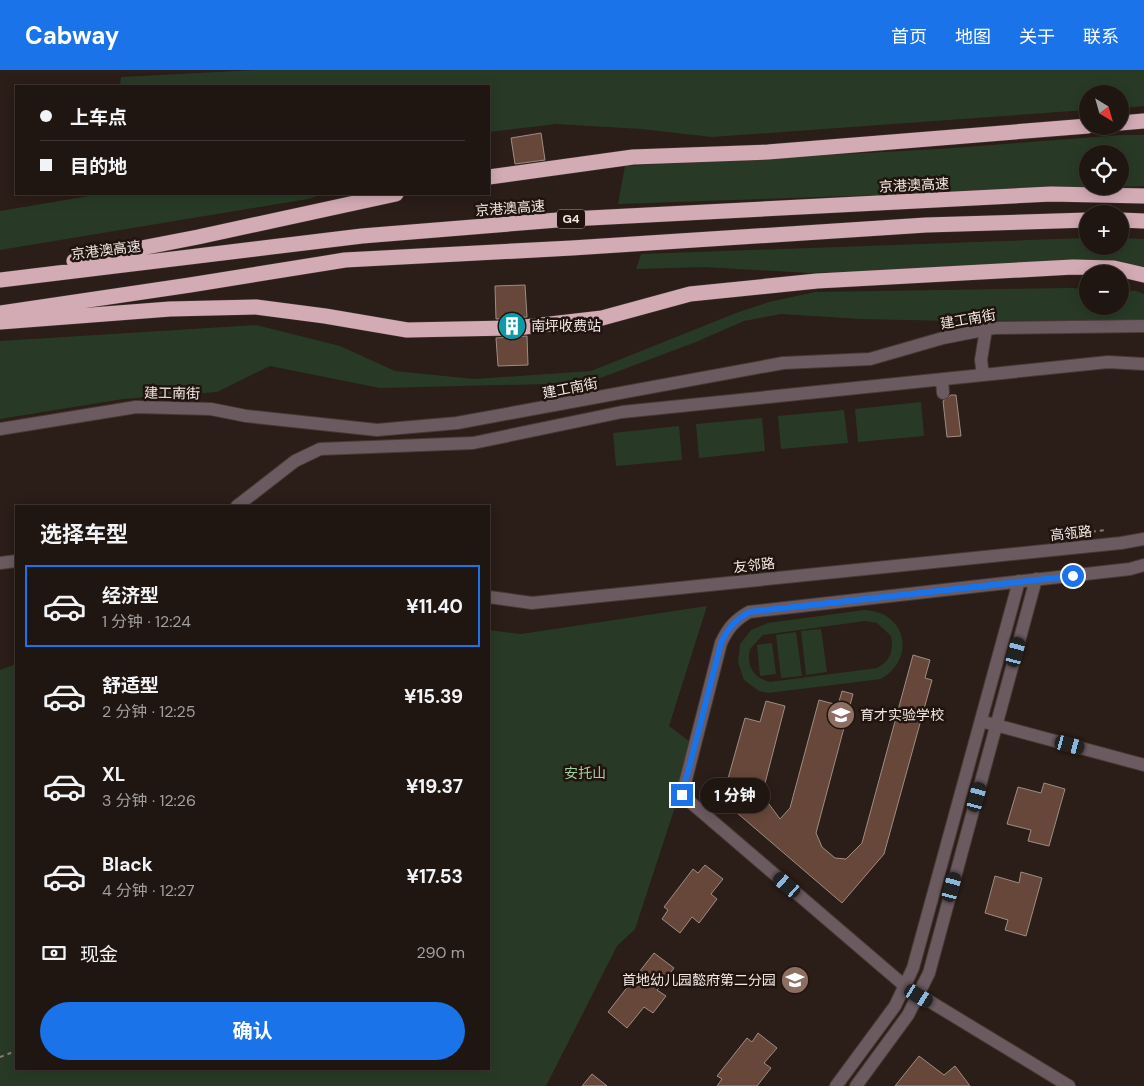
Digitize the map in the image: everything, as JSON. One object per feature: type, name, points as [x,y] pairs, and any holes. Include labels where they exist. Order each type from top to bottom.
[{"type":"highway","points":[[1129,122],[1144,121]]},
{"type":"highway","points":[[490,177],[633,157],[768,152],[943,136],[1079,127]]},
{"type":"highway","name":"京港澳高速","points":[[0,280],[362,236],[570,219],[1050,194],[1144,196]]},
{"type":"highway","points":[[0,275],[198,237],[391,195]]},
{"type":"highway","name":"G4","points":[[0,312],[190,285],[345,260],[572,248],[926,225],[1079,220]]},
{"type":"highway","points":[[1129,220],[1144,220]]},
{"type":"highway","points":[[0,322],[170,309],[256,307],[407,330],[516,328],[602,318],[690,294],[817,281],[1073,268],[1114,268],[1144,275]]},
{"type":"street","name":"建工南街","points":[[0,429],[136,407],[211,409],[246,416],[377,430],[457,422],[783,363],[870,359],[942,338],[986,329],[1144,326]]},
{"type":"street","points":[[983,375],[981,360],[986,329]]},
{"type":"street","points":[[238,505],[295,461],[320,449],[473,443],[622,412],[1108,362],[1144,364]]},
{"type":"street","points":[[942,379],[943,393]]},
{"type":"street","name":"高瓴路","points":[[1023,553],[1144,539]]},
{"type":"street","name":"友邻路","points":[[490,597],[532,603],[1023,553]]},
{"type":"street","points":[[0,563],[15,561]]},
{"type":"street","points":[[1069,1086],[919,996],[682,795],[721,643],[727,630],[736,619],[749,612],[1130,569],[1144,565]]},
{"type":"street","points":[[856,1086],[908,1015],[929,973],[1036,580]]},
{"type":"street","points":[[836,1086],[895,1006],[906,986],[917,954],[1019,581]]},
{"type":"street","points":[[981,721],[1144,765]]},
{"type":"path","points":[[1060,535],[1107,530]]},
{"type":"path","points":[[0,1057],[15,1052]]},
{"type":"green space","points":[[256,70],[1144,70],[1144,106],[1129,107],[1129,85],[1079,85],[1079,111],[712,137],[641,129],[556,124],[490,132],[490,85],[120,85],[121,77]]},
{"type":"green space","points":[[1144,135],[1144,186],[1129,187],[1129,145],[1079,145],[1079,188],[618,204],[625,166],[939,149]]},
{"type":"green space","points":[[95,195],[320,195],[308,199],[0,250],[0,211]]},
{"type":"green space","points":[[1079,238],[1079,255],[1129,255],[1129,238],[1144,239],[1144,266],[1049,264],[809,273],[705,267],[636,269],[641,254]]},
{"type":"green space","points":[[1079,288],[1079,315],[1129,315],[1129,291],[1136,291],[1144,294],[1144,323],[1134,320],[952,321],[861,319],[781,314],[744,321],[696,342],[587,383],[380,388],[270,366],[217,392],[123,399],[0,419],[0,341],[256,325],[340,346],[395,371],[474,379],[591,371],[736,313],[769,302],[815,292]]},
{"type":"green space","points":[[921,402],[924,436],[858,442],[855,409]]},
{"type":"green space","points":[[844,410],[848,443],[781,449],[778,416]]},
{"type":"green space","points":[[762,418],[765,451],[699,458],[696,424]]},
{"type":"green space","points":[[679,426],[682,460],[616,466],[613,433]]},
{"type":"green space","name":"安托山","points":[[707,606],[669,726],[689,741],[678,798],[635,929],[617,946],[546,1086],[0,1086],[0,670],[15,664],[15,1070],[490,1070],[490,630],[521,634]]},
{"type":"green space","points":[[864,610],[878,612],[889,618],[897,627],[902,637],[903,648],[899,660],[892,670],[881,679],[768,693],[759,691],[744,680],[738,662],[740,644],[751,630],[768,623]],"holes":[[[865,621],[877,623],[891,636],[892,646],[888,659],[877,668],[770,682],[755,674],[750,665],[750,649],[763,635]]]},
{"type":"green space","points":[[821,629],[827,672],[806,675],[801,631]]},
{"type":"green space","points":[[796,632],[802,676],[781,678],[776,635]]},
{"type":"green space","points":[[772,643],[776,674],[760,676],[757,645]]},
{"type":"building","points":[[541,133],[545,160],[515,164],[511,138]]},
{"type":"building","points":[[525,285],[527,317],[496,319],[495,286]]},
{"type":"building","points":[[527,336],[528,365],[498,366],[496,338]]},
{"type":"building","points":[[951,395],[956,395],[961,436],[947,437],[943,401]]},
{"type":"building","points":[[913,655],[930,660],[925,678],[932,680],[884,854],[842,903],[722,800],[745,718],[760,722],[766,701],[785,706],[764,787],[766,800],[780,819],[790,808],[819,700],[838,705],[842,691],[853,694],[816,833],[822,847],[835,858],[846,859],[862,843]]},
{"type":"building","points":[[1044,783],[1065,789],[1049,846],[1028,841],[1031,830],[1007,824],[1018,787],[1041,793]]},
{"type":"building","points":[[705,865],[723,879],[711,894],[717,899],[699,923],[692,917],[680,933],[662,919],[668,910],[664,907],[693,869],[698,873]]},
{"type":"building","points":[[1021,872],[1042,878],[1026,936],[1005,930],[1008,920],[985,913],[995,876],[1019,883]]},
{"type":"building","points":[[654,953],[674,968],[657,990],[666,996],[653,1013],[644,1007],[627,1028],[608,1012]]},
{"type":"building","points":[[758,1033],[777,1048],[764,1063],[771,1068],[757,1086],[717,1086],[722,1079],[717,1076],[747,1038],[752,1042]]},
{"type":"building","points":[[919,1056],[944,1075],[955,1066],[970,1086],[895,1086]]},
{"type":"building","points":[[592,1074],[607,1086],[582,1086]]},
{"type":"place","name":"南坪收费站","points":[[512,326]]},
{"type":"place","name":"育才实验学校","points":[[841,715]]},
{"type":"place","name":"首地幼儿园懿府第二分园","points":[[795,980]]},
{"type":"route","points":[[682,795],[721,643],[727,630],[736,619],[749,612],[764,609],[1073,576]]}]
